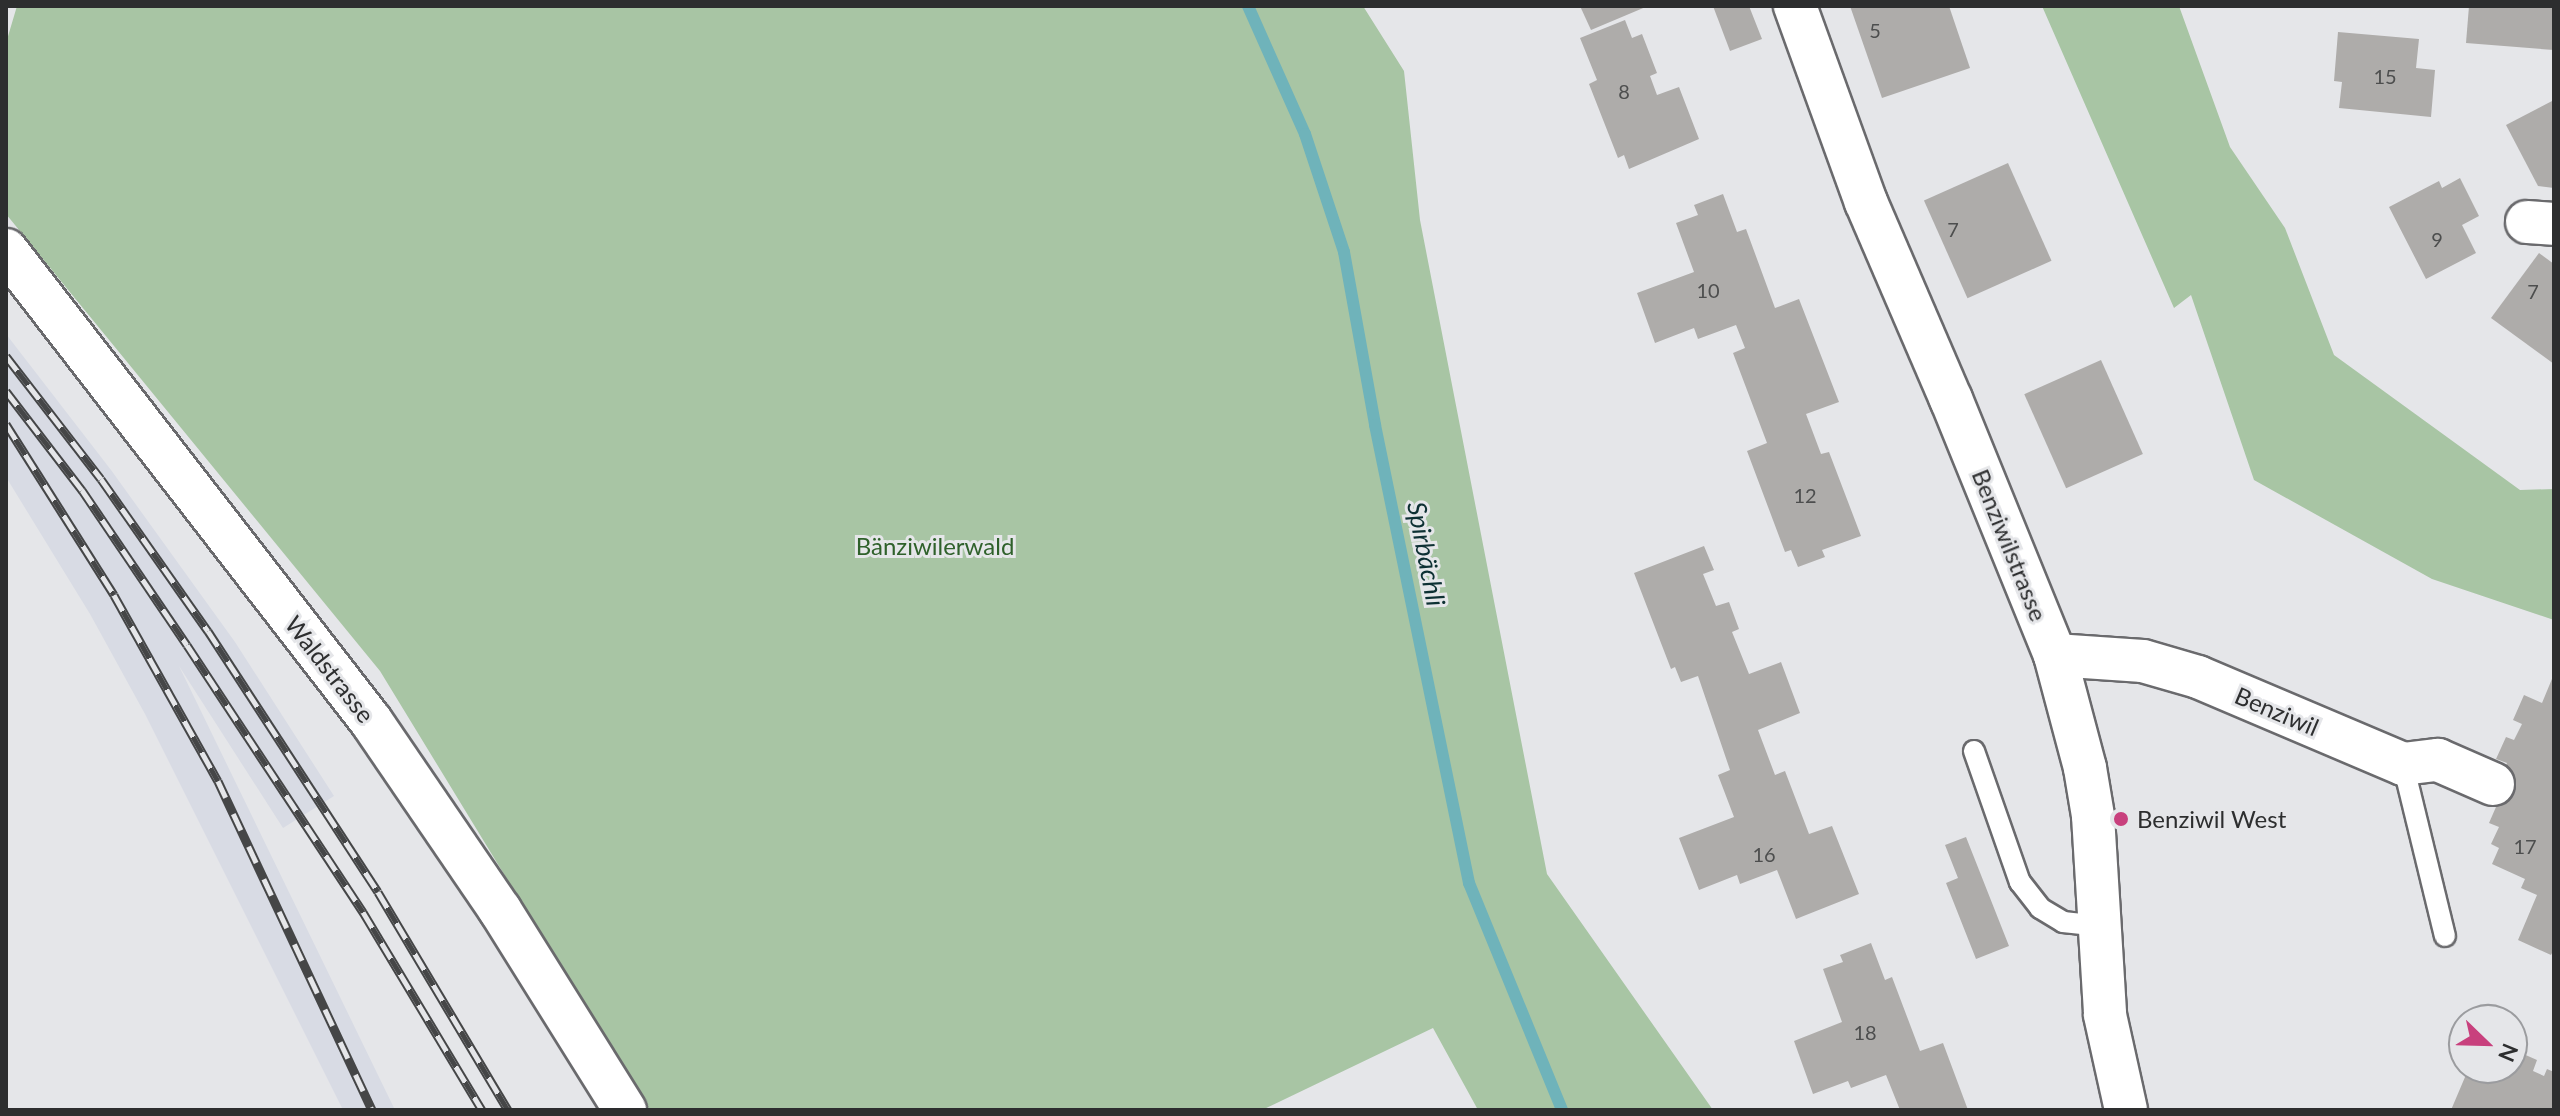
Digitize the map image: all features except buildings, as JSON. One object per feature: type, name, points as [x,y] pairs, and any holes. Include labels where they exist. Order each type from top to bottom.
[{"type":"street","name":"Benziwilstrasse","points":[[1795,6],[1866,202],[2055,655],[2091,804],[2105,1015],[2126,1110]]},
{"type":"street","name":"Waldstrasse","points":[[6,250],[371,721],[500,910],[625,1110]]},
{"type":"street","name":"Benziwil","points":[[2055,655],[2143,661],[2198,677],[2403,764],[2438,760],[2493,784]]},
{"type":"lane","points":[[1974,751],[2020,882],[2040,908],[2063,922],[2101,926]]},
{"type":"lane","points":[[2403,764],[2445,936]]},
{"type":"shaded area","points":[[6,334],[111,470],[235,642],[334,796],[283,828],[179,666],[395,1110],[343,1110],[145,714],[90,614],[6,477]]},
{"type":"green space","name":"Bänziwilerwald","points":[[17,6],[1363,6],[1404,71],[1420,220],[1547,874],[1713,1110],[1478,1110],[1433,1028],[1262,1110],[648,1110],[380,671],[6,214],[6,43]]},
{"type":"green space","points":[[2042,6],[2179,6],[2230,147],[2285,228],[2334,355],[2520,490],[2554,489],[2554,620],[2432,579],[2254,480],[2191,295],[2174,308]]},
{"type":"waterway","name":"Spirbächli","points":[[1248,6],[1305,134],[1344,252],[1375,425],[1469,883],[1562,1110]]},
{"type":"railway","points":[[6,356],[101,479],[208,631],[378,892],[508,1110]]},
{"type":"railway","points":[[6,391],[82,490],[187,645],[363,912],[482,1110]]},
{"type":"railway","points":[[6,424],[114,595],[218,781],[372,1110]]},
{"type":"place","name":"Benziwil West","points":[[2121,819]]}]
